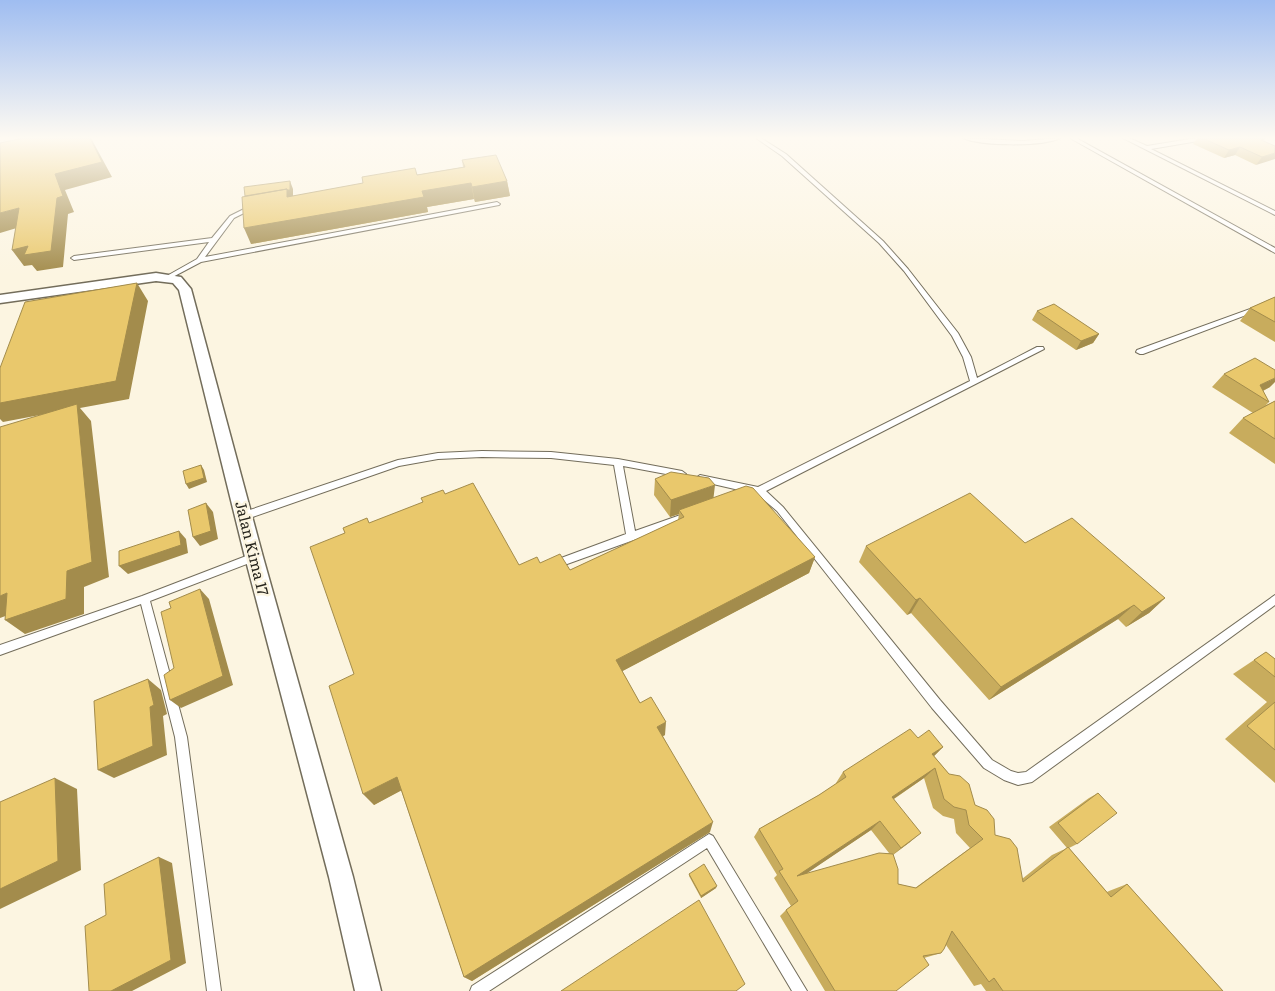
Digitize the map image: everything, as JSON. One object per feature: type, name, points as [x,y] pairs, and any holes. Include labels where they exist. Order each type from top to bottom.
[{"type":"street","points":[[0,299],[133,279],[167,278]]},
{"type":"street","name":"Jalan Kima 17","points":[[167,278],[176,280],[184,289],[254,557],[341,877],[368,991]]},
{"type":"lane","points":[[817,184],[881,242],[906,270],[955,335],[967,357],[974,381]]},
{"type":"lane","points":[[1156,184],[1275,251]]},
{"type":"lane","points":[[1218,184],[1275,213]]},
{"type":"lane","points":[[167,278],[199,260],[497,204]]},
{"type":"lane","points":[[199,260],[232,217],[255,206]]},
{"type":"lane","points":[[74,258],[214,240]]},
{"type":"lane","points":[[1140,352],[1275,302]]},
{"type":"lane","points":[[742,497],[760,491],[1040,349]]},
{"type":"lane","points":[[244,516],[398,463],[438,456],[482,454],[551,455],[618,462],[760,491],[780,509],[936,704],[988,764],[1008,776],[1018,779],[1028,778],[1275,599]]},
{"type":"lane","points":[[618,462],[631,536]]},
{"type":"lane","points":[[556,564],[696,513]]},
{"type":"lane","points":[[0,650],[144,599],[254,557]]},
{"type":"lane","points":[[144,599],[181,737],[214,991]]},
{"type":"lane","points":[[477,991],[709,840],[800,991]]},
{"type":"building","points":[[0,184],[59,184],[63,196],[57,198],[51,251],[24,255],[28,246],[12,250],[19,208],[0,213]]},
{"type":"building","points":[[290,184],[290,190],[245,196],[244,187]]},
{"type":"building","points":[[356,184],[463,184],[422,191],[424,197],[244,228],[242,197],[287,189],[287,197]]},
{"type":"building","points":[[471,184],[488,184],[472,187]]},
{"type":"building","points":[[137,283],[116,381],[0,403],[0,368],[25,302]]},
{"type":"building","points":[[1275,297],[1275,322],[1250,308]]},
{"type":"building","points":[[1054,304],[1099,334],[1081,341],[1037,311]]},
{"type":"building","points":[[1255,358],[1275,370],[1275,378],[1260,385],[1269,402],[1224,374]]},
{"type":"building","points":[[1275,401],[1275,439],[1243,418]]},
{"type":"building","points":[[77,404],[92,562],[67,571],[66,599],[5,620],[7,593],[0,596],[0,427]]},
{"type":"building","points":[[201,465],[204,478],[186,484],[183,471]]},
{"type":"building","points":[[671,472],[709,478],[715,485],[671,500],[655,479]]},
{"type":"building","points":[[473,483],[519,565],[537,557],[540,563],[560,554],[570,570],[684,517],[679,510],[746,486],[753,488],[815,557],[616,660],[640,703],[651,697],[666,722],[657,727],[713,822],[464,977],[397,777],[363,794],[329,686],[354,674],[310,547],[345,533],[343,528],[367,518],[369,523],[423,502],[421,498],[443,490],[445,494]]},
{"type":"building","points":[[970,493],[1025,543],[1072,518],[1165,598],[1142,612],[1134,605],[1001,687],[920,598],[916,600],[866,546]]},
{"type":"building","points":[[206,503],[211,531],[193,537],[188,510]]},
{"type":"building","points":[[179,531],[181,545],[119,566],[119,551]]},
{"type":"building","points":[[200,589],[223,676],[170,700],[164,675],[174,668],[161,612],[171,608],[169,602]]},
{"type":"building","points":[[1266,652],[1275,659],[1275,677],[1254,660]]},
{"type":"building","points":[[148,679],[154,705],[150,707],[153,746],[98,770],[94,701]]},
{"type":"building","points":[[1275,702],[1275,750],[1247,726]]},
{"type":"building","points":[[910,729],[918,738],[929,730],[943,747],[932,754],[949,774],[960,776],[969,784],[975,805],[987,810],[994,819],[995,835],[1010,839],[1017,848],[1023,882],[1068,847],[1111,897],[1127,884],[1223,991],[1003,991],[994,978],[989,982],[952,931],[941,953],[923,956],[929,965],[896,991],[835,991],[786,910],[798,901],[779,871],[783,869],[759,829],[819,795],[846,777],[843,772]],"holes":[[[935,768],[944,799],[954,807],[966,810],[969,825],[983,839],[916,888],[898,884],[898,869],[893,854],[879,853],[797,876],[880,821],[901,848],[921,833],[892,797]]]},
{"type":"building","points":[[55,778],[58,861],[0,889],[0,802]]},
{"type":"building","points":[[1098,793],[1117,813],[1077,844],[1058,823]]},
{"type":"building","points":[[159,857],[171,960],[111,991],[89,991],[85,926],[106,915],[104,884]]},
{"type":"building","points":[[704,864],[717,886],[701,896],[689,874]]},
{"type":"building","points":[[699,900],[745,984],[736,991],[561,991]]}]
